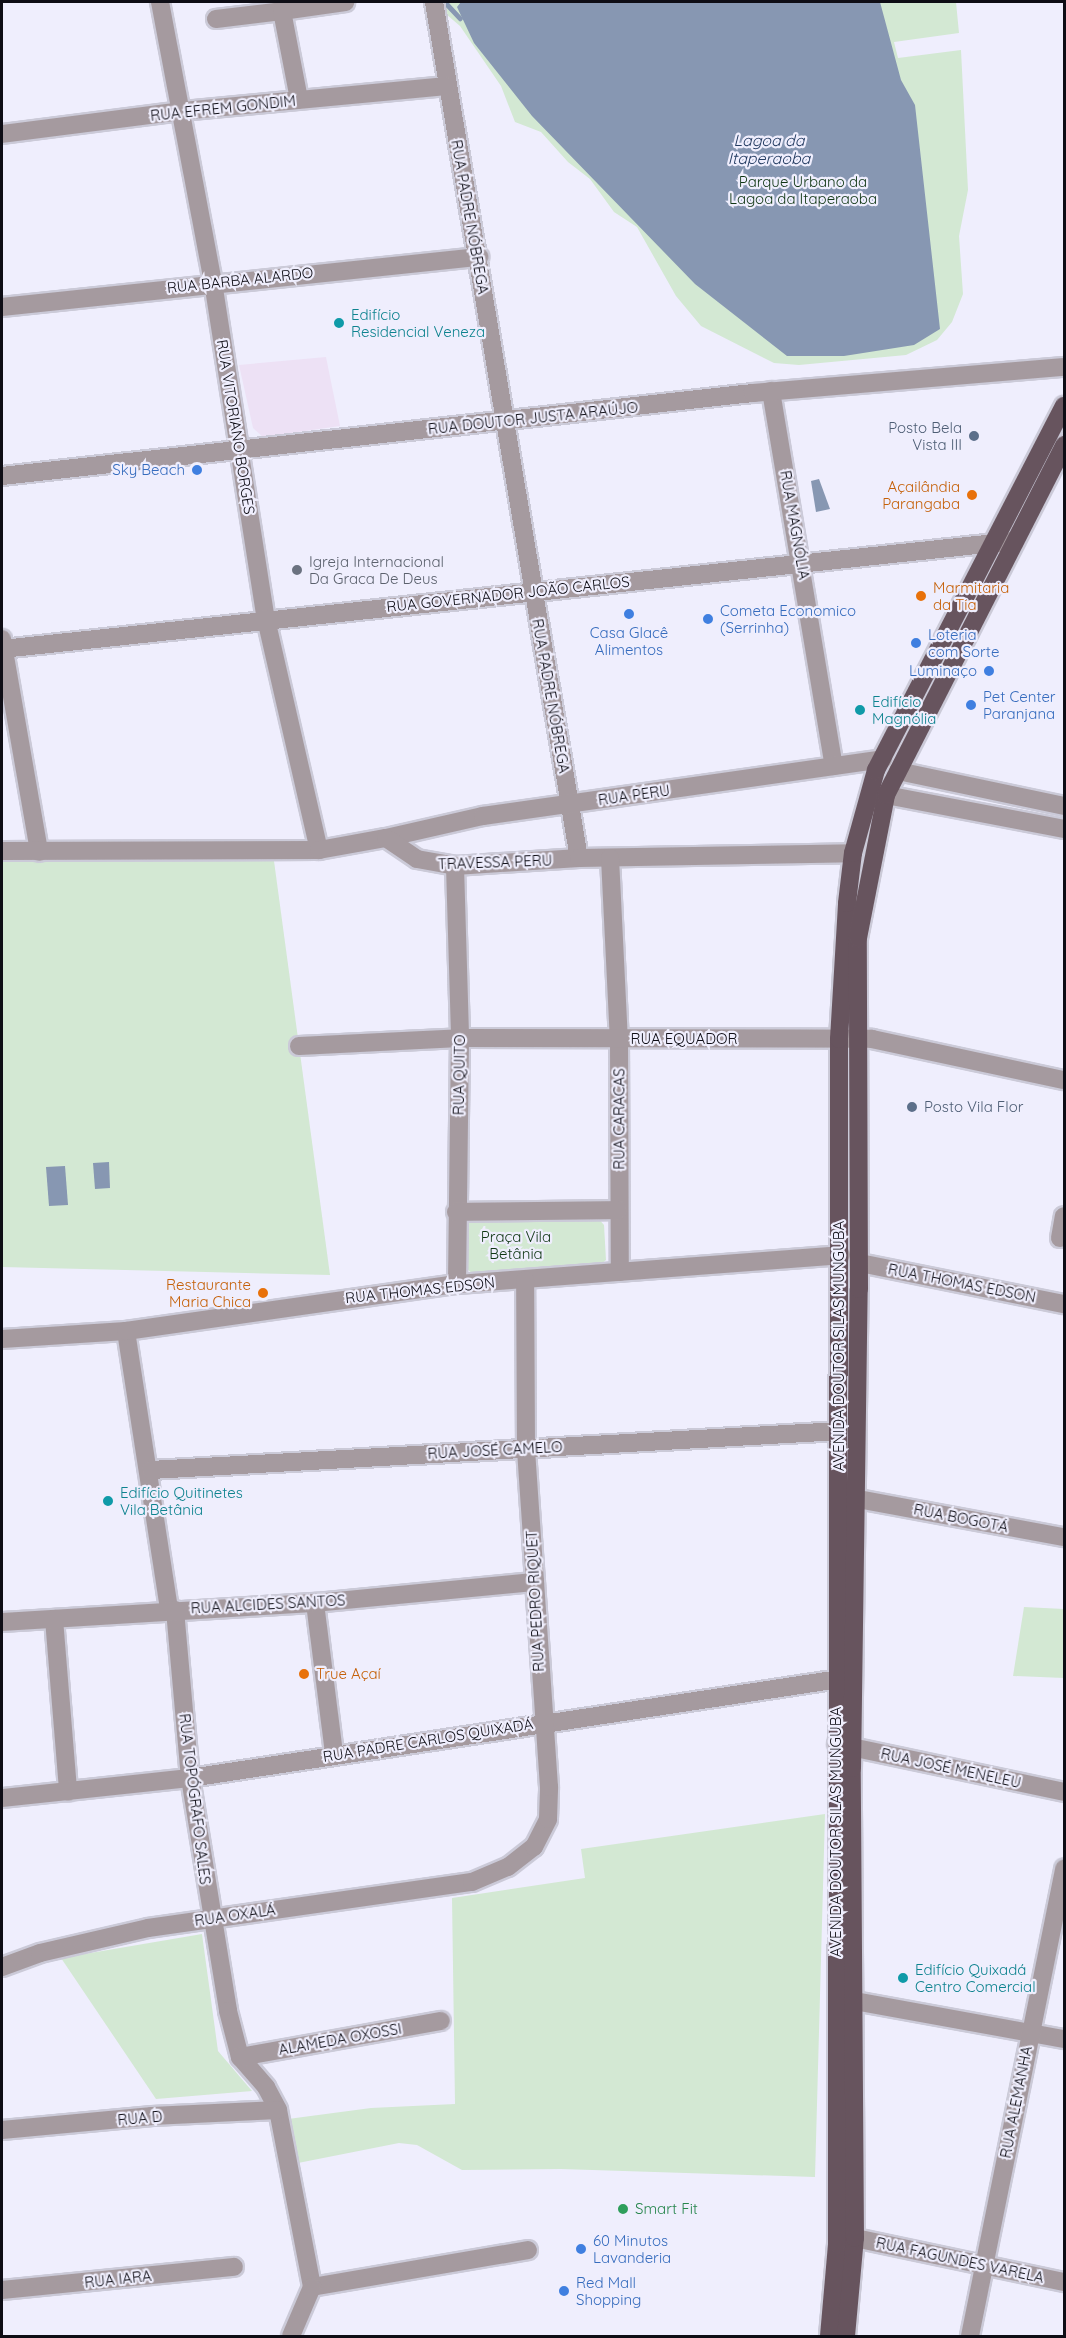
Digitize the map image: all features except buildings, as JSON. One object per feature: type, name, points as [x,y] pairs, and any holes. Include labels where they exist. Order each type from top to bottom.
[{"type":"main road","name":"AVENIDA DOUTOR SILAS MUNGUBA","points":[[845,1678],[858,1498],[860,1263],[848,1039],[840,971],[853,853],[883,759],[996,544],[1065,405]]},
{"type":"main road","name":"AVENIDA DOUTOR SILAS MUNGUBA","points":[[829,2337],[837,2244],[844,1999],[845,1678],[839,1431],[841,1256],[848,1039],[858,938],[886,795],[1065,445]]},
{"type":"main road","name":"AVENIDA DOUTOR SILAS MUNGUBA","points":[[844,1999],[855,2238],[846,2337]]},
{"type":"street","name":"RUA VITORIANO BORGES","points":[[160,2],[213,282],[266,619],[319,850]]},
{"type":"street","points":[[216,19],[345,2]]},
{"type":"street","name":"RUA PADRE NÓBREGA","points":[[434,2],[446,86],[479,257],[579,858]]},
{"type":"street","points":[[282,11],[299,99]]},
{"type":"street","name":"RUA EFREM GONDIM","points":[[2,134],[182,111],[446,86]]},
{"type":"street","name":"RUA BARBA ALARDO","points":[[2,307],[213,282],[479,257]]},
{"type":"street","name":"RUA DOUTOR JUSTA ARAÚJO","points":[[2,476],[240,452],[505,420],[771,392],[1065,367]]},
{"type":"street","name":"RUA MAGNÓLIA","points":[[771,392],[802,564],[834,766]]},
{"type":"street","name":"RUA GOVERNADOR JOÃO CARLOS","points":[[2,646],[1015,542]]},
{"type":"street","points":[[2,646],[39,852]]},
{"type":"street","name":"RUA PERU","points":[[386,838],[483,816],[883,759]]},
{"type":"street","points":[[898,771],[959,786],[1065,806]]},
{"type":"street","points":[[954,808],[959,786]]},
{"type":"street","points":[[886,795],[1065,829]]},
{"type":"street","points":[[2,851],[319,850],[386,838]]},
{"type":"street","name":"TRAVESSA PERU","points":[[386,838],[417,859],[455,866],[579,858],[853,853]]},
{"type":"street","name":"RUA CARACAS","points":[[610,858],[619,1039],[620,1272]]},
{"type":"street","name":"RUA QUITO","points":[[455,866],[460,1038],[456,1212],[457,1284]]},
{"type":"street","name":"RUA EQUADOR","points":[[299,1046],[460,1038],[848,1039],[1065,1080]]},
{"type":"street","points":[[456,1212],[618,1210]]},
{"type":"street","points":[[1060,1238],[1065,1216]]},
{"type":"street","name":"RUA THOMAS EDSON","points":[[2,1339],[126,1330],[457,1284],[841,1256]]},
{"type":"street","name":"RUA THOMAS EDSON","points":[[860,1263],[1065,1304]]},
{"type":"street","name":"RUA PEDRO RIQUET","points":[[472,1882],[508,1867],[534,1847],[548,1819],[549,1787],[542,1723],[526,1448],[525,1280]]},
{"type":"street","name":"RUA TOPÓGRAFO SALES","points":[[126,1330],[172,1610],[190,1778],[211,1918],[240,2057]]},
{"type":"street","name":"RUA JOSÉ CAMELO","points":[[150,1470],[839,1431]]},
{"type":"street","name":"RUA BOGOTÁ","points":[[858,1498],[1065,1537]]},
{"type":"street","name":"RUA ALCIDES SANTOS","points":[[2,1622],[315,1603],[535,1582]]},
{"type":"street","points":[[315,1603],[334,1754]]},
{"type":"street","points":[[54,1619],[68,1791]]},
{"type":"street","name":"RUA PADRE CARLOS QUIXADÁ","points":[[2,1798],[190,1778],[334,1754],[845,1678]]},
{"type":"street","name":"RUA JOSÉ MENELEU","points":[[845,1746],[1065,1792]]},
{"type":"street","name":"RUA ALEMANHA","points":[[970,2337],[1029,2033],[1065,1868]]},
{"type":"street","name":"RUA OXALÁ","points":[[2,1967],[51,1950],[211,1918],[472,1882]]},
{"type":"street","points":[[844,1999],[1065,2039]]},
{"type":"street","name":"ALAMEDA OXOSSI","points":[[240,2057],[441,2021]]},
{"type":"street","points":[[240,2057],[266,2087],[278,2110],[312,2287],[291,2337]]},
{"type":"street","name":"RUA D","points":[[2,2130],[152,2116],[278,2110]]},
{"type":"street","name":"RUA FAGUNDES VARELA","points":[[855,2238],[1065,2282]]},
{"type":"street","points":[[312,2287],[528,2250]]},
{"type":"street","name":"RUA IARA","points":[[2,2290],[234,2267]]},
{"type":"shaded area","points":[[326,357],[340,426],[263,437],[253,428],[239,365]]},
{"type":"green space","name":"Lagoa da Itaperaoba","points":[[432,2],[956,2],[959,33],[894,42],[898,58],[961,50],[968,190],[959,236],[963,294],[952,322],[937,340],[906,355],[799,365],[774,363],[701,326],[676,296],[637,227],[614,212],[590,179],[568,162],[541,132],[515,122],[501,86],[460,26]]},
{"type":"green space","points":[[2,857],[274,861],[330,1275],[2,1267]]},
{"type":"green space","name":"Praça Vila Betânia","points":[[597,1217],[604,1225],[606,1260],[598,1267],[474,1275],[466,1268],[464,1224],[472,1218]]},
{"type":"green space","points":[[1024,1607],[1064,1609],[1064,1678],[1013,1676]]},
{"type":"green space","points":[[825,1814],[815,2177],[561,2169],[462,2170],[417,2145],[399,2143],[298,2163],[288,2119],[371,2108],[455,2104],[452,1898],[585,1878],[581,1849]]},
{"type":"green space","points":[[202,1934],[218,2051],[252,2091],[156,2099],[61,1958]]},
{"type":"water","name":"Lagoa da Itaperaoba","points":[[461,2],[880,2],[901,80],[915,105],[940,329],[914,345],[844,356],[787,356],[695,284],[532,116],[474,43],[457,7]]},
{"type":"water","points":[[819,479],[830,509],[816,512],[811,481]]},
{"type":"water","points":[[109,1162],[110,1188],[95,1189],[93,1163]]},
{"type":"water","points":[[65,1166],[68,1205],[49,1206],[46,1167]]},
{"type":"waterway","points":[[445,2],[460,18]]},
{"type":"place","name":"Edifício Residencial Veneza","points":[[339,323]]},
{"type":"place","name":"Posto Bela Vista III","points":[[974,436]]},
{"type":"place","name":"Sky Beach","points":[[197,470]]},
{"type":"place","name":"Açailândia Parangaba","points":[[972,495]]},
{"type":"place","name":"Igreja Internacional Da Graca De Deus","points":[[297,570]]},
{"type":"place","name":"Marmitaria da Tia","points":[[921,596]]},
{"type":"place","name":"Casa Glacê Alimentos","points":[[629,614]]},
{"type":"place","name":"Cometa Economico (Serrinha)","points":[[708,619]]},
{"type":"place","name":"Loteria com Sorte","points":[[916,643]]},
{"type":"place","name":"Luminaço","points":[[989,671]]},
{"type":"place","name":"Pet Center Paranjana","points":[[971,705]]},
{"type":"place","name":"Edifício Magnólia","points":[[860,710]]},
{"type":"place","name":"Posto Vila Flor","points":[[912,1107]]},
{"type":"place","name":"Restaurante Maria Chica","points":[[263,1293]]},
{"type":"place","name":"Edifício Quitinetes Vila Betânia","points":[[108,1501]]},
{"type":"place","name":"True Açaí","points":[[304,1674]]},
{"type":"place","name":"Edifício Quixadá Centro Comercial","points":[[903,1978]]},
{"type":"place","name":"Smart Fit","points":[[623,2209]]},
{"type":"place","name":"60 Minutos Lavanderia","points":[[581,2249]]},
{"type":"place","name":"Red Mall Shopping","points":[[564,2291]]},
{"type":"park label","name":"Parque Urbano da Lagoa da Itaperaoba","points":[[803,190]]}]
